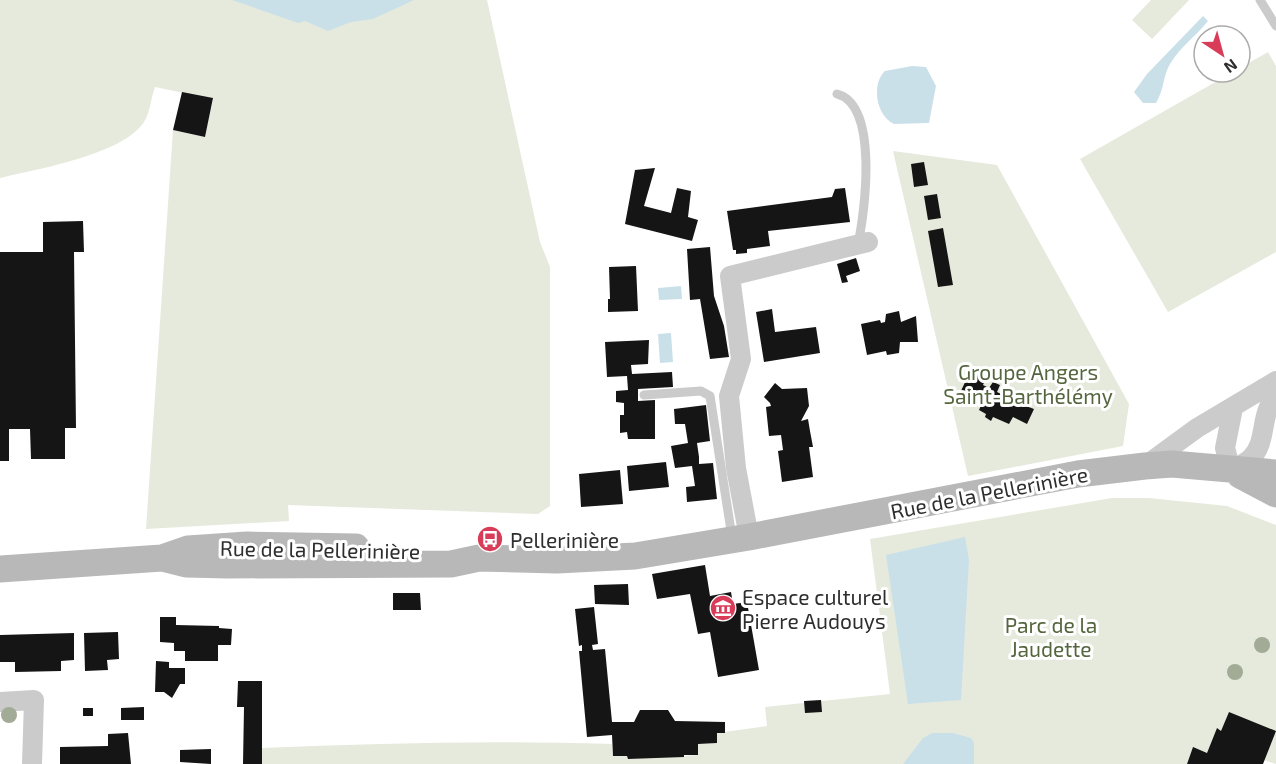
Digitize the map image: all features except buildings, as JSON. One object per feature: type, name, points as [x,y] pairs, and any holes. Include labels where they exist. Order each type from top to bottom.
[{"type":"street","points":[[741,538],[729,396],[741,359],[730,276],[863,243]]},
{"type":"street","points":[[1145,466],[1197,428],[1276,381]]},
{"type":"street","points":[[1230,470],[1252,458],[1260,442],[1269,404],[1276,397]]},
{"type":"street","points":[[1233,408],[1225,448],[1230,470],[1276,494]]},
{"type":"street","points":[[1260,442],[1266,459],[1276,473]]},
{"type":"street","name":"Rue de la Pellerinière","points":[[0,569],[162,558],[188,549],[299,545],[451,551],[479,558],[557,560],[635,556],[1078,474],[1172,464],[1276,473]]},
{"type":"street","points":[[0,702],[34,700],[32,764]]},
{"type":"lane","points":[[1260,0],[1276,26]]},
{"type":"lane","points":[[837,94],[855,104],[861,120],[866,160],[863,243]]},
{"type":"lane","points":[[644,395],[701,391],[711,396],[741,538]]},
{"type":"green space","points":[[0,0],[487,0],[540,242],[550,267],[550,506],[538,514],[288,505],[289,521],[146,529],[173,130],[205,137],[213,99],[155,87],[148,114],[133,134],[99,152],[78,159],[0,178]]},
{"type":"green space","points":[[1151,0],[1189,0],[1152,39],[1132,20]]},
{"type":"green space","points":[[1268,52],[1276,66],[1276,252],[1168,312],[1080,159],[1212,84],[1252,84],[1252,61]]},
{"type":"green space","name":"Groupe Angers Saint-Barthélémy","points":[[893,151],[997,165],[1129,404],[1123,446],[968,476]]},
{"type":"green space","name":"Parc de la Jaudette","points":[[1112,498],[1149,498],[1227,506],[1276,525],[1276,764],[1264,760],[1217,729],[1207,753],[1193,748],[1187,764],[262,764],[262,748],[393,743],[612,744],[613,756],[627,756],[628,759],[698,755],[698,744],[717,743],[717,733],[767,726],[765,707],[890,694],[870,539]]},
{"type":"water","points":[[232,0],[414,0],[373,19],[351,22],[328,31],[305,21],[298,23]]},
{"type":"water","points":[[1203,16],[1208,21],[1205,24],[1195,24]]},
{"type":"water","points":[[1192,27],[1192,38],[1170,64],[1156,103],[1143,103],[1134,92],[1147,74]]},
{"type":"water","points":[[912,66],[926,67],[936,86],[929,123],[894,124],[883,114],[880,107],[878,84],[885,71]]},
{"type":"water","points":[[681,286],[682,299],[659,300],[658,288]]},
{"type":"water","points":[[671,333],[673,362],[660,363],[658,334]]},
{"type":"water","points":[[965,537],[969,560],[961,700],[908,704],[886,555]]},
{"type":"water","points":[[932,733],[953,733],[971,738],[974,743],[974,764],[903,764],[923,738]]},
{"type":"place","name":"Pellerinière","points":[[490,539]]},
{"type":"place","name":"Espace culturel Pierre Audouys","points":[[723,608]]}]
